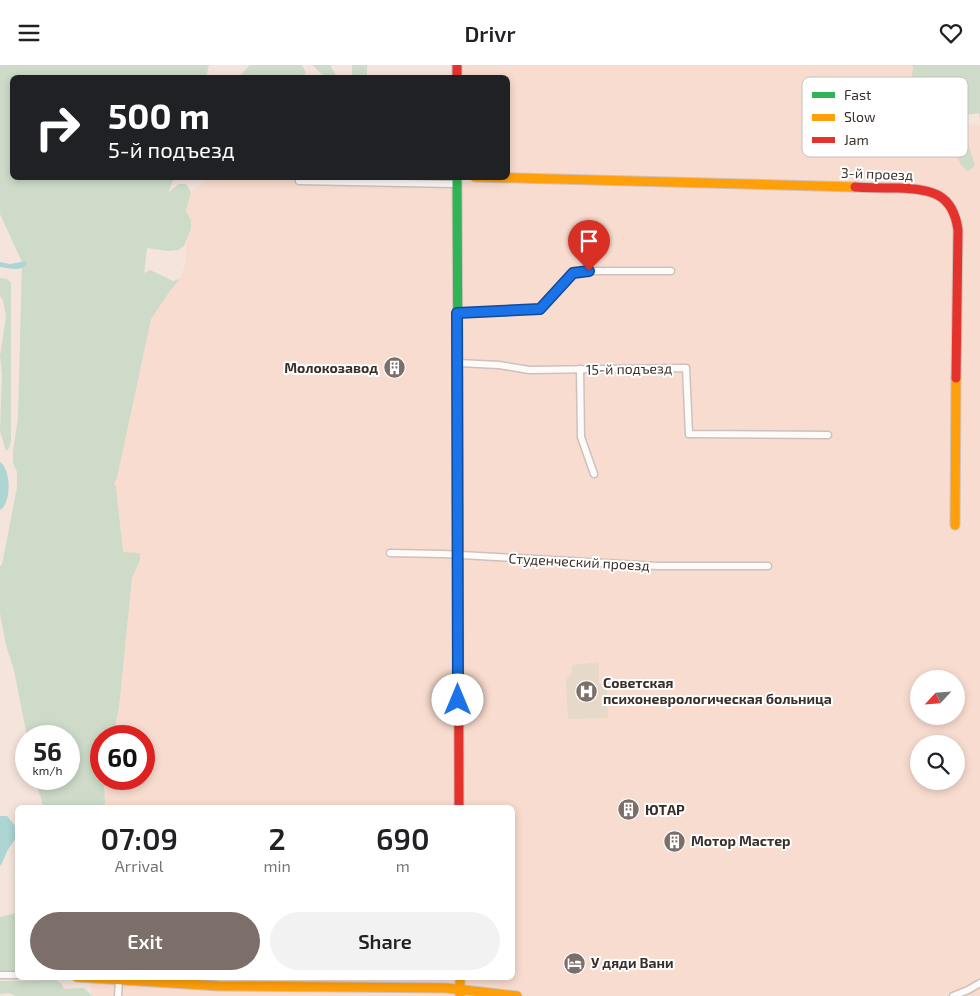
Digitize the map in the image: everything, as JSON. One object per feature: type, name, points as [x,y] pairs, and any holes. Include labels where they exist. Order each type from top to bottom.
[{"type":"street","name":"3-й проезд","points":[[510,178],[901,188],[928,190],[939,195],[950,205],[954,212],[958,230],[955,525]]},
{"type":"street","points":[[298,181],[457,181],[459,805]]},
{"type":"street","points":[[457,313],[540,309],[571,274],[577,271],[671,271]]},
{"type":"street","name":"15-й подъезд","points":[[458,363],[499,365],[529,370],[686,368],[689,434],[828,435]]},
{"type":"street","points":[[580,369],[581,437],[594,474]]},
{"type":"street","name":"Студенческий проезд","points":[[390,553],[658,566],[768,566]]},
{"type":"street","points":[[0,975],[15,975]]},
{"type":"street","points":[[118,996],[119,980],[219,986],[425,988],[460,993],[517,996]]},
{"type":"street","points":[[460,980],[460,993]]},
{"type":"street","points":[[953,996],[980,983]]},
{"type":"shaded area","points":[[460,65],[911,65],[921,72],[922,77],[802,77],[802,157],[968,157],[968,124],[980,125],[980,996],[91,996],[92,980],[515,980],[515,805],[105,805],[104,790],[155,790],[155,725],[115,725],[119,707],[132,578],[140,560],[140,554],[123,552],[114,483],[117,478],[151,319],[180,279],[185,265],[187,240],[191,229],[191,220],[186,211],[191,192],[204,183],[205,180],[510,180],[510,75],[459,75]]},
{"type":"shaded area","name":"Советская психоневрологическая больница","points":[[599,662],[599,684],[607,685],[608,718],[568,719],[566,680],[572,673],[572,665]]},
{"type":"green space","points":[[0,65],[209,65],[206,75],[10,75],[10,180],[173,180],[168,193],[179,184],[186,184],[191,192],[186,211],[191,220],[191,229],[184,246],[178,250],[168,251],[147,248],[144,273],[150,270],[173,281],[180,279],[151,319],[117,478],[114,483],[123,552],[138,553],[140,554],[140,560],[132,578],[119,707],[115,725],[90,725],[90,790],[104,790],[105,805],[43,805],[39,790],[80,790],[80,725],[25,725],[0,613],[0,566],[2,565],[17,487],[17,472],[13,463],[13,451],[18,418],[22,262],[0,214]]},
{"type":"green space","points":[[250,65],[302,65],[306,73],[304,75],[241,75]]},
{"type":"green space","points":[[312,65],[330,65],[336,75],[323,75]]},
{"type":"green space","points":[[352,65],[367,65],[367,75],[352,75]]},
{"type":"green space","points":[[911,65],[980,65],[980,119],[979,113],[968,115],[968,77],[912,77],[913,67]]},
{"type":"green space","points":[[968,144],[975,165],[967,171],[957,157],[968,157]]},
{"type":"green space","points":[[0,278],[7,279],[11,283],[11,441],[6,451],[0,431],[2,373],[0,356],[6,316],[3,300],[0,296]]},
{"type":"green space","points":[[15,913],[15,972],[0,972],[0,917]]},
{"type":"green space","points":[[56,980],[62,984],[64,989],[84,988],[92,996],[16,996],[8,993],[0,994],[0,981]]},
{"type":"water","points":[[26,261],[26,265],[21,268],[0,267],[0,262],[10,264]]},
{"type":"water","points":[[0,462],[6,471],[9,486],[7,501],[0,510]]},
{"type":"water","points":[[0,816],[7,816],[15,826],[15,840],[0,866]]},
{"type":"traffic: fast","points":[[457,180],[458,379]]},
{"type":"traffic: slow","points":[[510,178],[855,187]]},
{"type":"traffic: slow","points":[[955,525],[956,378]]},
{"type":"traffic: slow","points":[[124,980],[219,986],[446,988],[517,996]]},
{"type":"traffic: slow","points":[[460,980],[460,996]]},
{"type":"traffic: jam","points":[[457,65],[457,75]]},
{"type":"traffic: jam","points":[[855,187],[921,190],[938,195],[951,208],[958,230],[956,378]]},
{"type":"traffic: jam","points":[[458,379],[459,805]]},
{"type":"place","name":"Молокозавод","points":[[394,368]]},
{"type":"place","name":"Советская психоневрологическая больница","points":[[587,691]]},
{"type":"place","name":"ЮТАР","points":[[629,810]]},
{"type":"place","name":"Мотор Мастер","points":[[675,841]]},
{"type":"place","name":"У дяди Вани","points":[[575,963]]},
{"type":"route","points":[[458,700],[457,313],[540,309],[571,274],[577,271],[589,271]]}]
